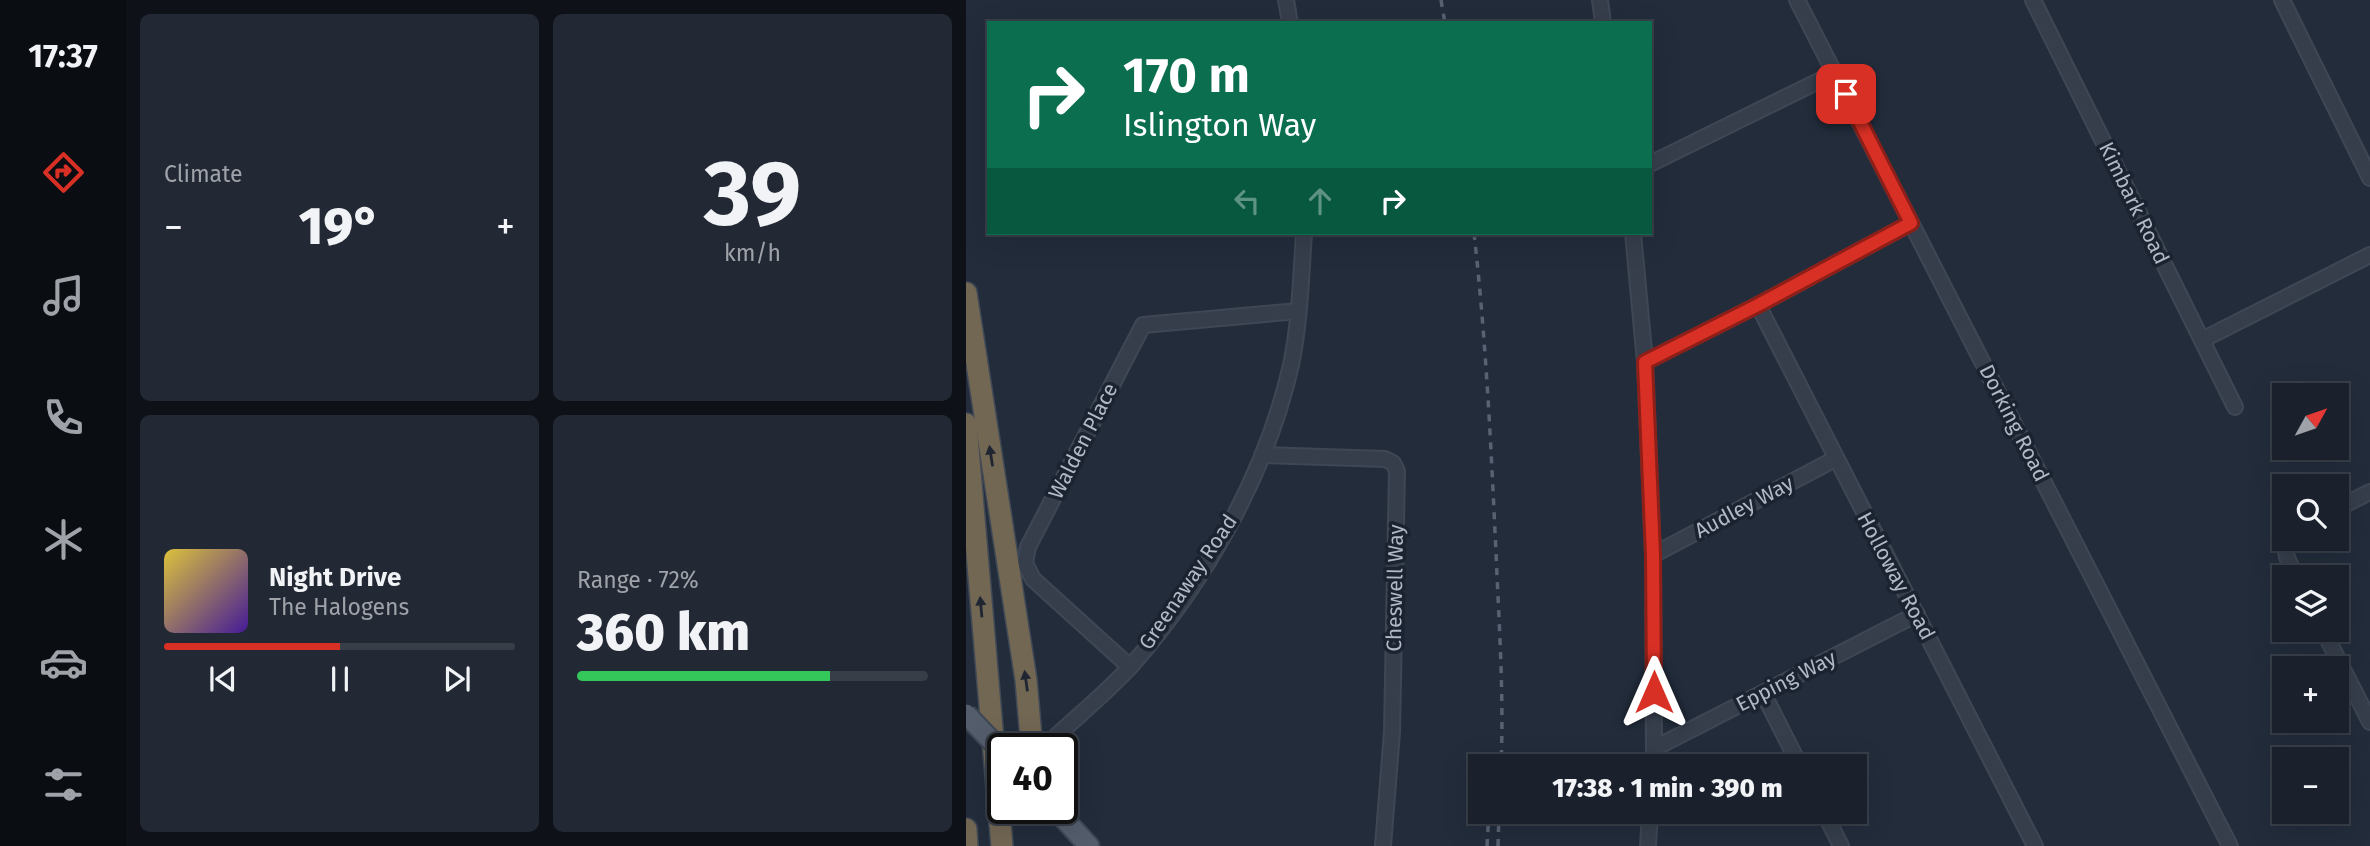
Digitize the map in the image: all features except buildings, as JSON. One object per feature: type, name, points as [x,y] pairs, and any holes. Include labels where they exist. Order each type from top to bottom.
[{"type":"highway","points":[[966,293],[1026,680],[1030,733]]},
{"type":"highway","points":[[966,424],[1002,846]]},
{"type":"highway","points":[[966,829],[967,846]]},
{"type":"main road","points":[[966,713],[987,736]]},
{"type":"main road","points":[[1069,824],[1089,846]]},
{"type":"street","points":[[1286,0],[1290,21]]},
{"type":"street","points":[[1600,0],[1603,21]]},
{"type":"street","name":"Dorking Road","points":[[1797,0],[2230,846]]},
{"type":"street","name":"Kimbark Road","points":[[2033,0],[2235,407]]},
{"type":"street","points":[[2282,0],[2370,178]]},
{"type":"street","points":[[1652,163],[1835,73]]},
{"type":"street","points":[[1645,362],[1911,223]]},
{"type":"street","name":"Greenaway Road","points":[[1059,733],[1130,667],[1171,616],[1210,558],[1239,505],[1262,455],[1291,364],[1304,235]]},
{"type":"street","points":[[1633,235],[1645,362],[1653,555],[1655,754]]},
{"type":"street","points":[[2202,340],[2370,255]]},
{"type":"street","name":"Holloway Road","points":[[1758,305],[2035,846]]},
{"type":"street","name":"Walden Place","points":[[1130,667],[1033,579],[1025,563],[1028,547],[1143,325],[1298,311]]},
{"type":"street","name":"Cheswell Way","points":[[1262,455],[1385,459],[1393,463],[1397,471],[1392,733],[1383,846]]},
{"type":"street","name":"Audley Way","points":[[1653,555],[1835,459]]},
{"type":"street","points":[[2349,502],[2370,492]]},
{"type":"street","name":"Epping Way","points":[[1655,748],[1917,614]]},
{"type":"street","points":[[2329,642],[2370,722]]},
{"type":"street","points":[[1763,693],[1794,754]]},
{"type":"street","points":[[1648,846],[1649,824]]},
{"type":"street","points":[[1830,824],[1841,846]]},
{"type":"railway","points":[[1441,0],[1445,21]]},
{"type":"railway","points":[[1474,235],[1492,473],[1501,660],[1501,754]]},
{"type":"railway","points":[[1487,846],[1488,824]]},
{"type":"railway","points":[[1498,846],[1499,824]]},
{"type":"route","points":[[1654,692],[1653,555],[1645,362],[1911,223],[1846,94]]}]
